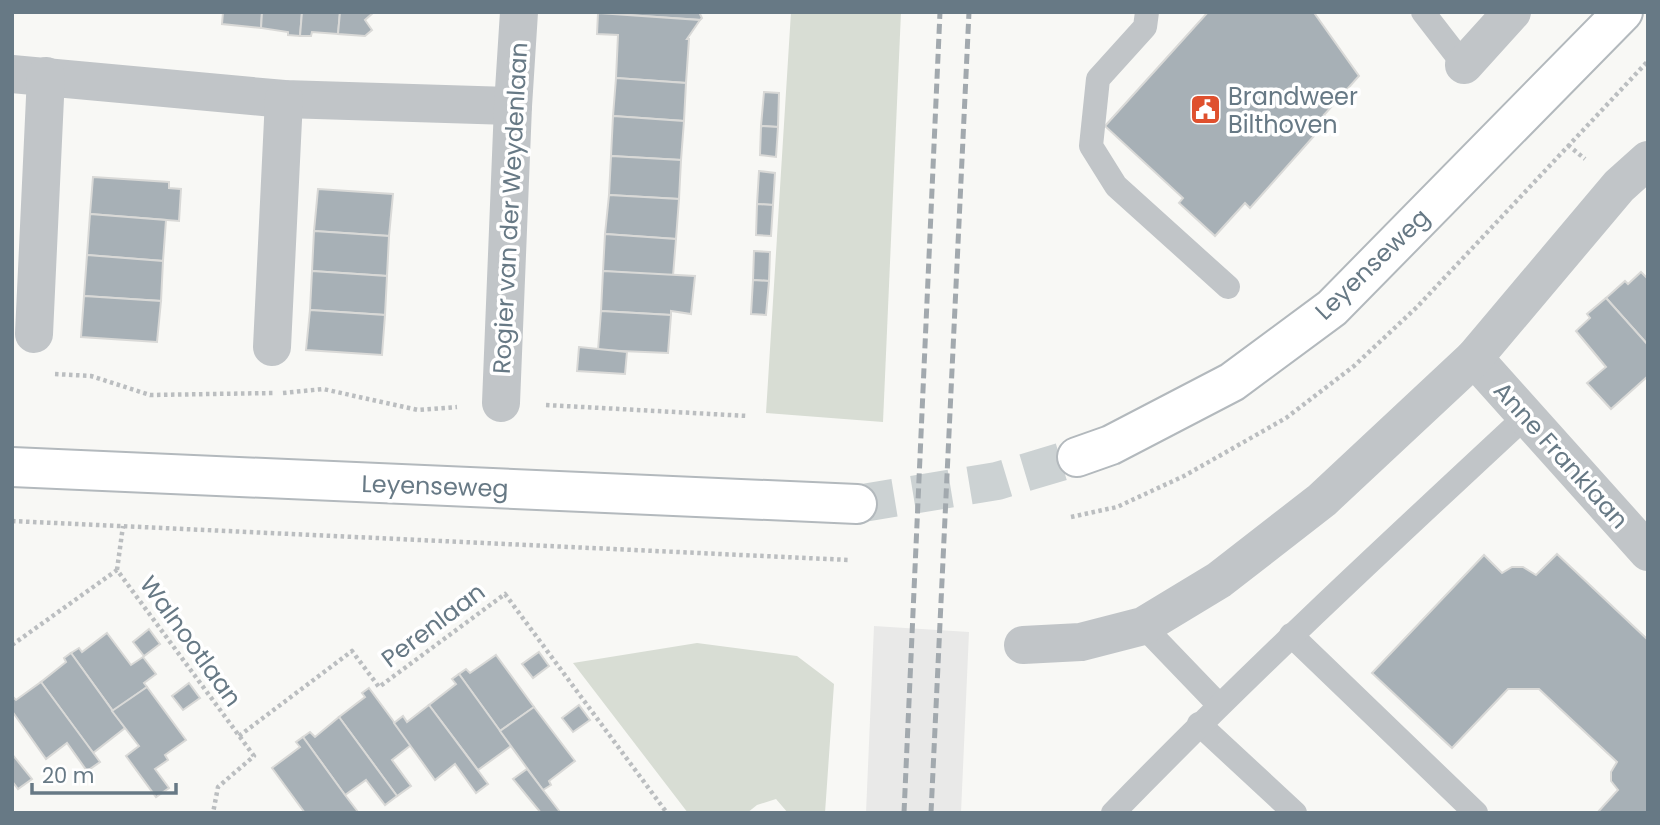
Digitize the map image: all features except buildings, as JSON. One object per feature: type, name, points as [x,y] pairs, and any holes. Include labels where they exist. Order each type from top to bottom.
[{"type":"street","name":"Rogier van der Weydenlaan","points":[[501,403],[519,12]]},
{"type":"street","points":[[1464,65],[1513,12]]},
{"type":"street","name":"Leyenseweg","points":[[1077,457],[1111,445],[1232,382],[1332,308],[1623,12]]},
{"type":"street","points":[[34,334],[29,75],[284,99],[513,106]]},
{"type":"street","points":[[272,347],[284,99]]},
{"type":"street","points":[[1023,645],[1081,642],[1143,626],[1219,580],[1322,500],[1474,358],[1619,186],[1648,160]]},
{"type":"street","name":"Anne Franklaan","points":[[1474,358],[1648,552]]},
{"type":"street","name":"Leyenseweg","points":[[12,467],[857,504]]},
{"type":"lane","points":[[1147,12],[1145,27],[1098,79],[1091,146],[1116,186],[1228,288]]},
{"type":"lane","points":[[1423,12],[1464,65]]},
{"type":"lane","points":[[1113,813],[1199,724],[1291,635],[1526,416]]},
{"type":"lane","points":[[1143,626],[1219,705]]},
{"type":"lane","points":[[1291,635],[1470,811]]},
{"type":"lane","points":[[1199,724],[1295,813]]},
{"type":"path","points":[[44,373],[91,376],[150,395],[268,394],[323,388],[418,410],[501,403],[748,416]]},
{"type":"path","points":[[12,521],[849,560]]},
{"type":"path","points":[[117,570],[123,526]]},
{"type":"path","name":"Walnootlaan","points":[[12,645],[117,570],[239,736]]},
{"type":"path","name":"Perenlaan","points":[[239,736],[352,651],[379,687],[505,594],[667,813]]},
{"type":"path","points":[[213,813],[218,787],[254,756],[239,736]]},
{"type":"shaded area","points":[[791,12],[901,12],[883,422],[766,413]]},
{"type":"shaded area","points":[[874,626],[969,632],[961,813],[866,813]]},
{"type":"shaded area","points":[[697,643],[797,656],[834,684],[825,813],[788,813],[776,799],[757,805],[747,813],[688,813],[573,663]]},
{"type":"tunnel","points":[[857,504],[997,481],[1077,457]]},
{"type":"railway","points":[[904,813],[940,12]]},
{"type":"railway","points":[[931,813],[969,12]]},
{"type":"place","name":"Brandweer Bilthoven","points":[[1205,110]]}]
